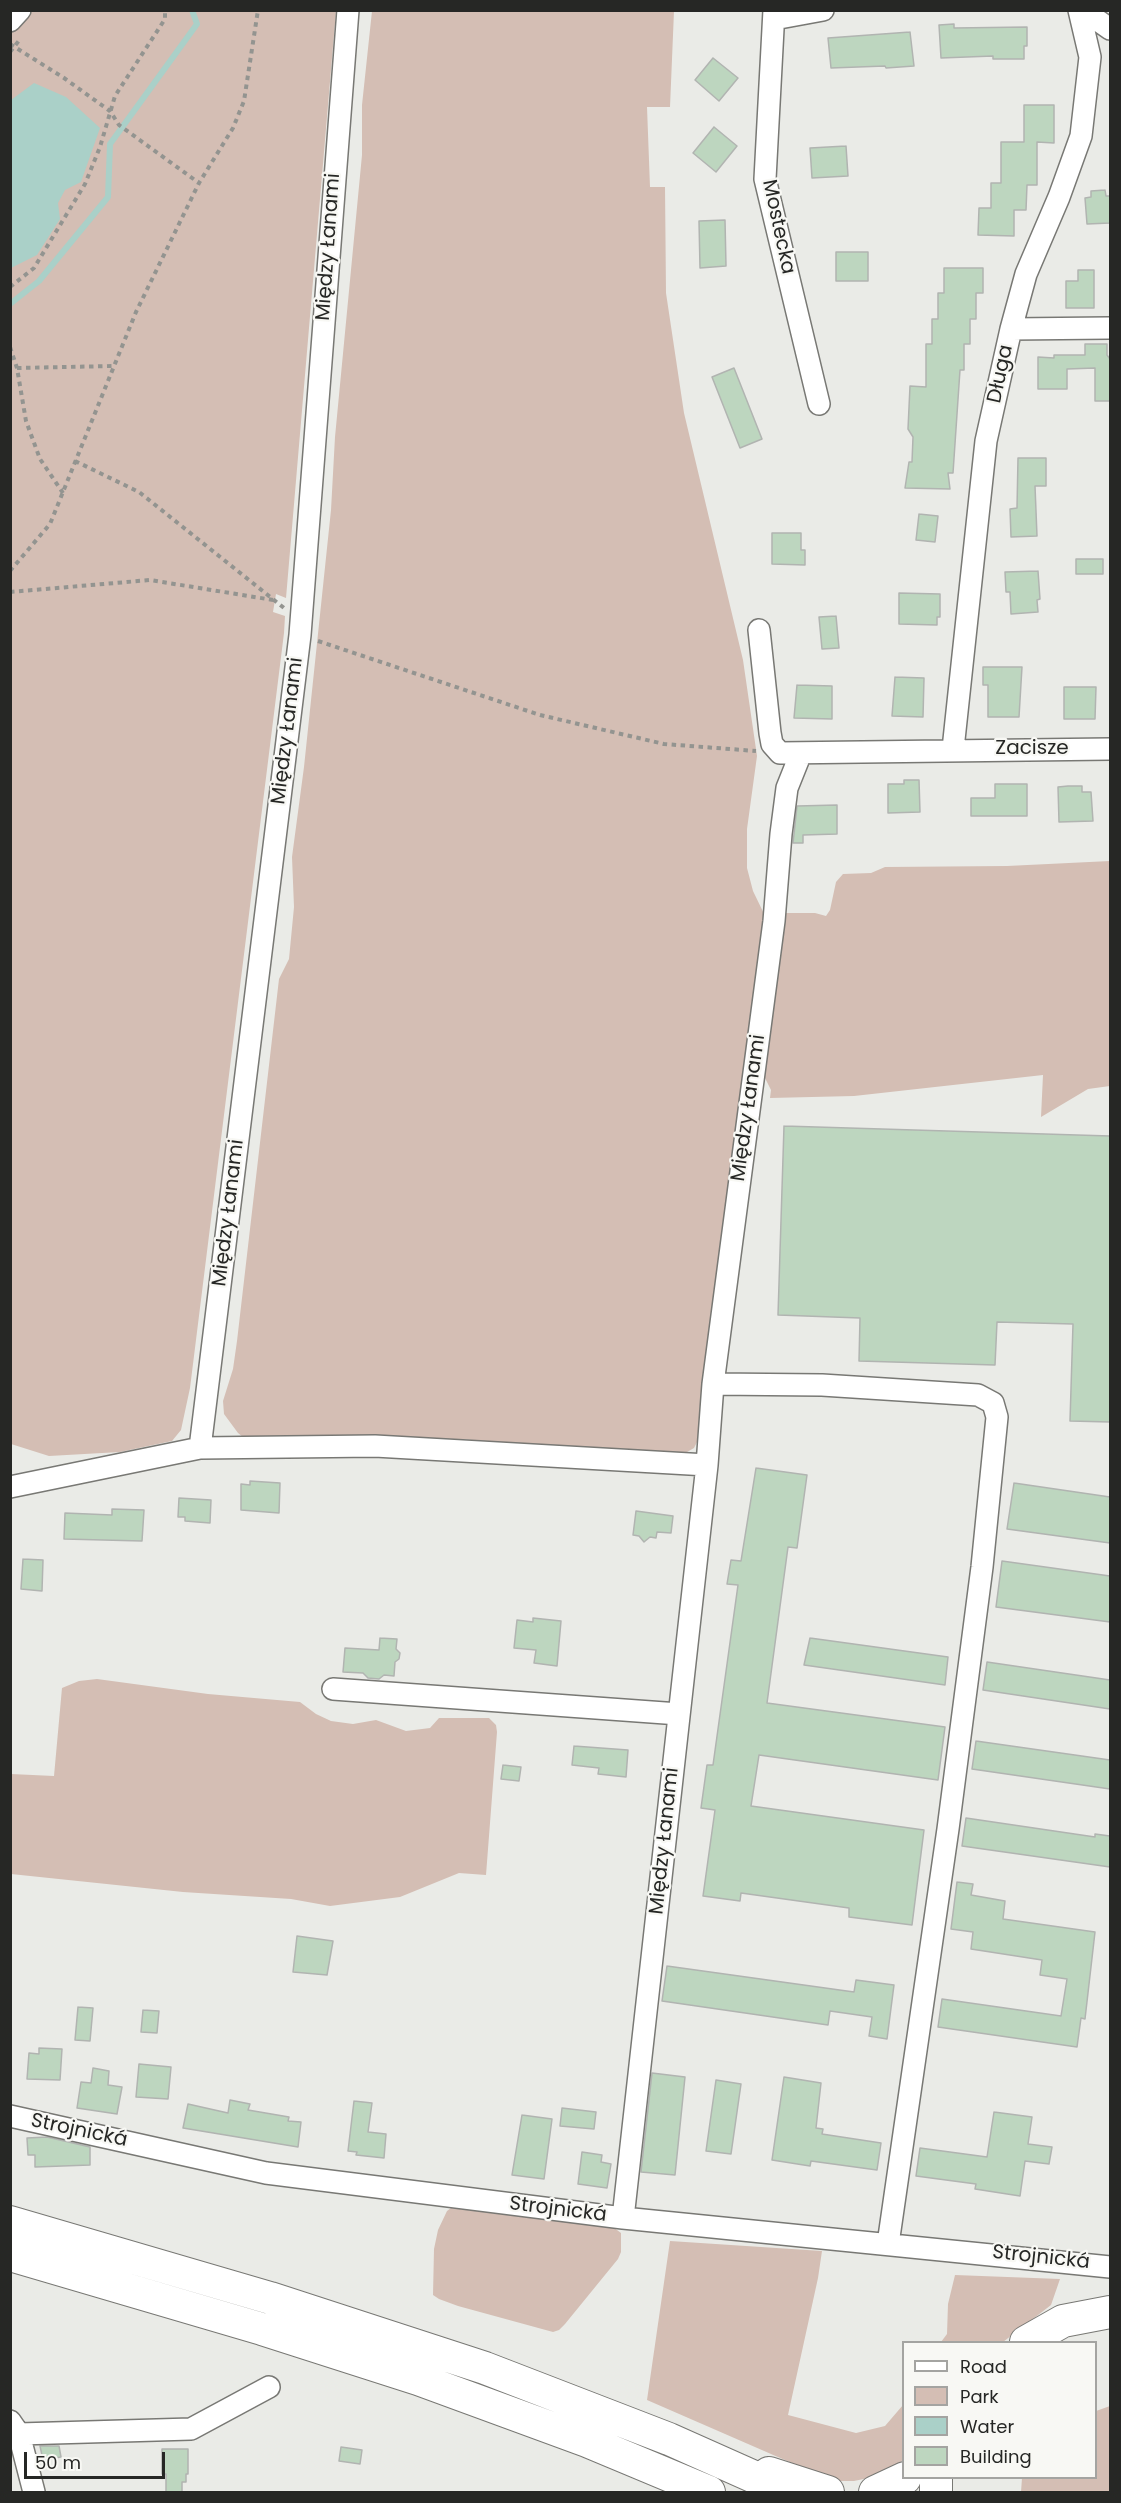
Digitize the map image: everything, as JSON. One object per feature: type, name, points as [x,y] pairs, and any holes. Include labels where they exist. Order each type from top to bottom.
[{"type":"highway","points":[[10,2222],[389,2336],[495,2371],[669,2439],[828,2493]]},
{"type":"highway","points":[[10,2255],[323,2348],[470,2397],[587,2441],[709,2493]]},
{"type":"highway","points":[[1029,2341],[1063,2321],[1110,2312]]},
{"type":"highway","points":[[669,2439],[788,2493]]},
{"type":"highway","points":[[587,2441],[675,2493]]},
{"type":"highway","points":[[875,2493],[903,2479]]},
{"type":"street","points":[[10,21],[20,10]]},
{"type":"street","name":"Między Łanami","points":[[200,1448],[300,628],[348,10]]},
{"type":"street","points":[[774,15],[823,10]]},
{"type":"street","name":"Długa","points":[[953,749],[986,441],[1026,274],[1059,197],[1081,136],[1090,57],[1079,10]]},
{"type":"street","points":[[1083,10],[1110,29]]},
{"type":"street","name":"Mostecka","points":[[774,15],[765,179],[819,404]]},
{"type":"street","points":[[1011,329],[1110,328]]},
{"type":"street","points":[[759,630],[772,744],[791,753],[953,749]]},
{"type":"street","name":"Zacisze","points":[[953,749],[1110,749]]},
{"type":"street","name":"Między Łanami","points":[[623,2218],[707,1465],[713,1384],[774,921],[791,753]]},
{"type":"street","points":[[713,1384],[822,1385],[978,1395],[993,1403],[997,1417],[982,1567],[948,1829],[888,2244]]},
{"type":"street","points":[[10,1487],[200,1448],[375,1446],[707,1465]]},
{"type":"street","points":[[333,1689],[679,1714]]},
{"type":"street","name":"Strojnická","points":[[10,2116],[266,2173],[623,2218],[1110,2267]]},
{"type":"street","points":[[34,2493],[15,2428],[191,2429],[269,2387]]},
{"type":"path","points":[[10,287],[34,268],[85,184],[115,96],[165,19],[165,10]]},
{"type":"path","points":[[10,571],[50,524],[112,366],[199,183],[233,128],[244,101],[258,10]]},
{"type":"path","points":[[10,44],[111,111],[119,125],[199,183]]},
{"type":"path","points":[[10,347],[17,368],[26,421],[40,459],[63,494]]},
{"type":"path","points":[[17,368],[112,366]]},
{"type":"path","points":[[75,461],[139,492],[274,600],[300,628],[540,716],[664,744],[791,753]]},
{"type":"path","points":[[10,592],[150,580],[274,600]]},
{"type":"green space","points":[[30,11],[336,11],[286,598],[276,594],[273,612],[285,616],[284,633],[190,1388],[181,1430],[172,1441],[120,1452],[49,1456],[11,1444],[11,33]]},
{"type":"green space","points":[[372,11],[674,11],[670,107],[647,107],[650,187],[665,187],[666,293],[684,413],[743,660],[757,756],[747,829],[747,868],[753,891],[767,920],[709,1373],[698,1440],[694,1448],[687,1452],[662,1456],[460,1439],[248,1441],[238,1433],[224,1414],[223,1401],[233,1369],[237,1341],[279,979],[289,959],[294,907],[292,857],[304,767],[331,510],[335,437],[362,155],[362,105]]},
{"type":"green space","points":[[1110,861],[1110,1086],[1088,1089],[1041,1117],[1043,1075],[854,1096],[770,1098],[771,1090],[760,1068],[785,913],[815,913],[826,916],[830,910],[836,882],[843,874],[871,873],[885,867],[1007,866]]},
{"type":"green space","points":[[97,1679],[208,1694],[300,1702],[316,1714],[331,1721],[353,1724],[376,1720],[406,1731],[430,1728],[439,1718],[489,1718],[496,1725],[497,1732],[486,1875],[459,1873],[400,1897],[330,1906],[291,1899],[183,1892],[11,1874],[11,1774],[54,1776],[62,1688],[79,1681]]},
{"type":"green space","points":[[451,2208],[613,2227],[621,2233],[621,2252],[618,2259],[565,2324],[553,2332],[458,2306],[433,2295],[434,2249],[438,2230],[447,2211]]},
{"type":"green space","points":[[670,2241],[822,2251],[788,2415],[856,2433],[885,2426],[902,2406],[902,2461],[883,2475],[854,2481],[833,2481],[647,2400]]},
{"type":"green space","points":[[955,2275],[1060,2279],[1051,2305],[1004,2341],[942,2341],[947,2334],[948,2304]]},
{"type":"green space","points":[[1110,2406],[1110,2492],[1021,2492],[1022,2479],[1097,2479],[1097,2411]]},
{"type":"water","points":[[34,83],[66,97],[100,128],[81,182],[65,190],[58,203],[60,219],[37,255],[11,268],[11,100]]},
{"type":"building","points":[[954,24],[954,28],[1027,27],[1024,59],[993,59],[993,56],[941,58],[939,25]]},
{"type":"building","points":[[910,32],[914,66],[831,68],[828,38]]},
{"type":"building","points":[[713,58],[738,78],[719,101],[695,80]]},
{"type":"building","points":[[1024,105],[1054,105],[1054,143],[1037,142],[1037,185],[1027,185],[1026,210],[1014,210],[1014,236],[978,235],[979,208],[991,208],[991,183],[1001,183],[1001,142],[1024,142]]},
{"type":"building","points":[[714,127],[737,146],[716,172],[693,153]]},
{"type":"building","points":[[846,146],[848,176],[812,178],[810,148]]},
{"type":"building","points":[[1105,190],[1106,196],[1110,196],[1110,223],[1087,224],[1085,198],[1091,197],[1091,191]]},
{"type":"building","points":[[725,220],[726,266],[700,268],[699,221]]},
{"type":"building","points":[[836,252],[868,252],[868,281],[836,281]]},
{"type":"building","points":[[944,268],[983,268],[983,293],[976,293],[976,319],[970,319],[970,344],[964,344],[964,370],[960,370],[953,473],[948,473],[950,489],[905,488],[909,462],[912,462],[913,437],[908,429],[910,386],[926,387],[926,344],[932,344],[932,319],[938,319],[938,293],[944,293]]},
{"type":"building","points":[[1078,270],[1094,270],[1094,308],[1066,308],[1066,281],[1078,281]]},
{"type":"building","points":[[1085,344],[1107,344],[1107,355],[1110,359],[1110,401],[1095,401],[1095,368],[1067,369],[1067,389],[1038,389],[1038,357],[1085,355]]},
{"type":"building","points":[[734,368],[762,439],[740,448],[712,377]]},
{"type":"building","points":[[1018,458],[1046,458],[1046,486],[1035,486],[1037,536],[1011,537],[1010,509],[1017,508]]},
{"type":"building","points":[[919,514],[938,516],[935,542],[916,540]]},
{"type":"building","points":[[772,533],[801,533],[801,550],[805,550],[805,565],[772,564]]},
{"type":"building","points":[[1076,559],[1103,559],[1103,574],[1076,574]]},
{"type":"building","points":[[1038,571],[1040,599],[1037,600],[1038,612],[1011,614],[1010,592],[1006,592],[1005,572]]},
{"type":"building","points":[[899,593],[940,594],[940,617],[937,617],[937,625],[899,624]]},
{"type":"building","points":[[836,616],[839,648],[822,649],[819,617]]},
{"type":"building","points":[[983,667],[1022,667],[1019,717],[988,717],[988,685],[983,685]]},
{"type":"building","points":[[895,677],[924,678],[923,717],[892,716]]},
{"type":"building","points":[[797,685],[832,686],[832,719],[794,718]]},
{"type":"building","points":[[1064,687],[1096,687],[1095,719],[1064,719]]},
{"type":"building","points":[[904,780],[919,780],[920,812],[888,813],[888,784],[904,784]]},
{"type":"building","points":[[995,784],[1027,784],[1027,816],[971,816],[971,798],[995,798]]},
{"type":"building","points":[[1082,786],[1082,792],[1091,792],[1093,821],[1059,822],[1058,787]]},
{"type":"building","points":[[837,805],[837,834],[803,835],[803,843],[793,843],[797,806]]},
{"type":"building","points":[[784,1126],[1110,1136],[1110,1422],[1070,1421],[1073,1324],[997,1322],[995,1365],[859,1361],[860,1318],[778,1315]]},
{"type":"building","points":[[756,1468],[807,1475],[797,1548],[788,1547],[767,1703],[945,1727],[938,1780],[759,1755],[751,1806],[924,1830],[912,1925],[849,1917],[849,1908],[741,1893],[740,1901],[703,1896],[715,1810],[701,1808],[707,1765],[713,1765],[738,1585],[727,1584],[731,1560],[741,1561]]},
{"type":"building","points":[[250,1481],[280,1483],[279,1513],[241,1510],[241,1484],[250,1485]]},
{"type":"building","points":[[1014,1483],[1110,1497],[1110,1543],[1007,1529]]},
{"type":"building","points":[[179,1498],[211,1500],[210,1523],[185,1521],[185,1517],[178,1517]]},
{"type":"building","points":[[112,1509],[144,1510],[142,1541],[64,1539],[65,1513],[112,1515]]},
{"type":"building","points":[[636,1511],[673,1516],[671,1533],[657,1532],[656,1538],[650,1537],[644,1542],[639,1536],[633,1535]]},
{"type":"building","points":[[23,1559],[43,1560],[42,1591],[21,1589]]},
{"type":"building","points":[[1002,1561],[1110,1576],[1110,1622],[996,1607]]},
{"type":"building","points":[[533,1618],[561,1621],[557,1666],[534,1663],[536,1650],[514,1648],[517,1620],[533,1622]]},
{"type":"building","points":[[380,1638],[397,1639],[396,1649],[400,1653],[399,1659],[395,1662],[394,1676],[384,1675],[379,1679],[368,1678],[363,1673],[343,1672],[345,1648],[379,1650]]},
{"type":"building","points":[[810,1638],[948,1657],[945,1685],[804,1665]]},
{"type":"building","points":[[987,1662],[1110,1680],[1110,1709],[983,1690]]},
{"type":"building","points":[[976,1741],[1110,1760],[1110,1789],[972,1769]]},
{"type":"building","points":[[574,1746],[628,1750],[626,1777],[598,1774],[599,1768],[572,1765]]},
{"type":"building","points":[[503,1765],[521,1767],[519,1781],[501,1779]]},
{"type":"building","points":[[966,1818],[1095,1837],[1095,1834],[1110,1836],[1110,1867],[962,1846]]},
{"type":"building","points":[[957,1882],[973,1884],[971,1895],[1005,1901],[1003,1919],[1095,1932],[1085,2019],[1081,2018],[1077,2047],[938,2027],[942,1999],[1061,2016],[1067,1979],[1040,1975],[1042,1960],[971,1949],[973,1932],[951,1929]]},
{"type":"building","points":[[297,1936],[333,1941],[327,1975],[293,1972]]},
{"type":"building","points":[[667,1966],[854,1992],[856,1980],[894,1985],[887,2039],[869,2036],[872,2017],[830,2011],[828,2025],[662,2001]]},
{"type":"building","points":[[78,2007],[93,2008],[90,2041],[75,2040]]},
{"type":"building","points":[[143,2010],[159,2011],[157,2033],[141,2032]]},
{"type":"building","points":[[39,2048],[62,2049],[60,2080],[27,2079],[29,2053],[39,2054]]},
{"type":"building","points":[[139,2064],[171,2067],[168,2099],[136,2097]]},
{"type":"building","points":[[93,2068],[109,2071],[108,2085],[122,2087],[117,2114],[77,2108],[81,2082],[91,2083]]},
{"type":"building","points":[[652,2073],[685,2077],[675,2175],[641,2172]]},
{"type":"building","points":[[784,2077],[821,2083],[816,2128],[823,2129],[822,2134],[881,2143],[877,2170],[811,2161],[810,2166],[772,2160]]},
{"type":"building","points":[[716,2080],[741,2084],[731,2154],[706,2151]]},
{"type":"building","points":[[230,2100],[250,2104],[248,2110],[289,2117],[288,2121],[301,2122],[298,2147],[183,2128],[188,2104],[228,2113]]},
{"type":"building","points":[[354,2101],[372,2103],[368,2132],[386,2134],[384,2158],[356,2155],[357,2152],[348,2151]]},
{"type":"building","points":[[562,2108],[596,2112],[594,2129],[560,2126]]},
{"type":"building","points":[[994,2112],[1032,2117],[1028,2144],[1052,2147],[1049,2164],[1025,2161],[1020,2196],[975,2189],[976,2184],[916,2176],[920,2148],[987,2157]]},
{"type":"building","points":[[522,2115],[552,2119],[544,2179],[512,2175]]},
{"type":"building","points":[[47,2137],[90,2147],[90,2165],[35,2167],[35,2155],[28,2155],[27,2138]]},
{"type":"building","points":[[582,2152],[602,2155],[601,2162],[611,2164],[607,2188],[578,2184]]},
{"type":"building","points":[[40,2446],[59,2446],[61,2457],[43,2460]]},
{"type":"building","points":[[341,2447],[362,2450],[360,2464],[339,2461]]},
{"type":"building","points":[[162,2449],[188,2449],[188,2474],[186,2474],[186,2482],[182,2482],[182,2492],[166,2492],[166,2474],[162,2474]]},
{"type":"waterway","points":[[10,304],[39,281],[108,197],[110,144],[197,24],[192,10]]}]
